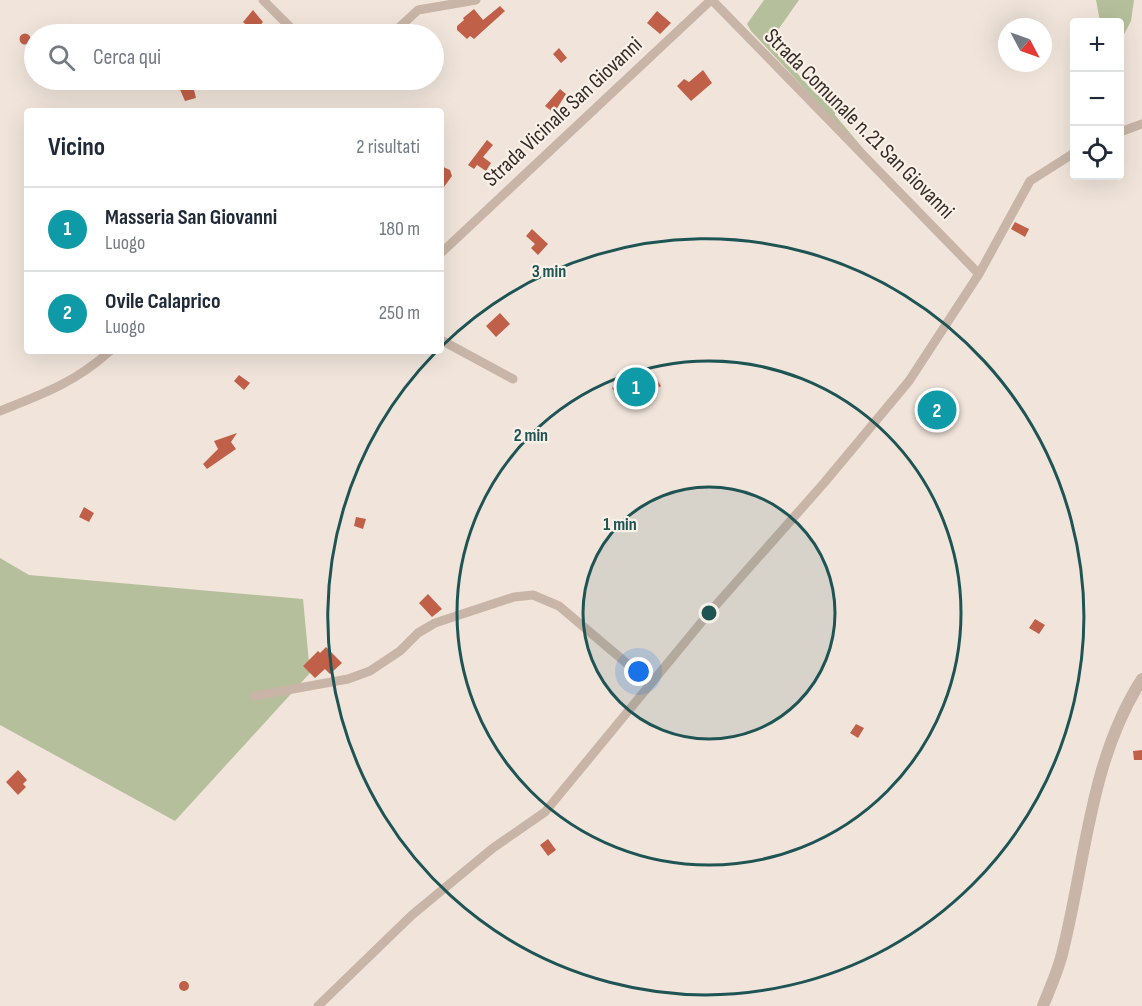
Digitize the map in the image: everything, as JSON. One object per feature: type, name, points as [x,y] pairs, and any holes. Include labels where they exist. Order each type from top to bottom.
[{"type":"street","points":[[263,0],[287,24]]},
{"type":"street","points":[[403,24],[418,10],[476,0]]},
{"type":"street","name":"Strada Vicinale San Giovanni","points":[[444,250],[712,0]]},
{"type":"street","name":"Strada Comunale n.21 San Giovanni","points":[[712,0],[979,274]]},
{"type":"street","points":[[1124,130],[1142,124]]},
{"type":"street","points":[[318,1006],[412,915],[493,848],[545,812],[650,683],[909,381],[979,274],[1030,181],[1070,156]]},
{"type":"street","points":[[444,342],[513,379]]},
{"type":"street","points":[[0,411],[71,381],[106,354]]},
{"type":"street","points":[[254,696],[348,679],[370,672],[400,651],[418,633],[435,624],[513,597],[533,595],[559,606],[650,683]]},
{"type":"street","points":[[1043,1006],[1063,952],[1097,783],[1126,703],[1142,679]]},
{"type":"green space","points":[[764,0],[799,0],[773,37],[775,52],[795,66],[797,73],[815,93],[835,107],[835,115],[892,183],[751,31],[747,24]]},
{"type":"green space","points":[[1096,0],[1134,0],[1131,21],[1124,34],[1124,18],[1099,18]]},
{"type":"green space","points":[[0,558],[29,575],[303,599],[310,673],[175,821],[0,725]]},
{"type":"building","points":[[500,6],[505,11],[474,39],[470,36],[467,39],[457,30],[463,18],[474,9],[483,20]]},
{"type":"building","points":[[253,10],[263,22],[245,24],[243,22]]},
{"type":"building","points":[[657,11],[671,23],[660,34],[647,23]]},
{"type":"building","points":[[24,34],[24,44],[19,39]]},
{"type":"building","points":[[559,48],[567,58],[561,63],[553,54]]},
{"type":"building","points":[[703,70],[712,83],[691,101],[677,86],[684,79],[689,82]]},
{"type":"building","points":[[560,89],[566,94],[554,113],[545,106]]},
{"type":"building","points":[[180,90],[194,90],[196,98],[185,101]]},
{"type":"building","points":[[487,140],[493,145],[483,157],[491,163],[486,171],[477,165],[474,169],[468,165]]},
{"type":"building","points":[[444,167],[450,170],[452,176],[444,187]]},
{"type":"building","points":[[1015,222],[1029,229],[1025,237],[1011,229]]},
{"type":"building","points":[[532,229],[548,244],[538,255],[531,248],[535,244],[526,236]]},
{"type":"building","points":[[500,313],[510,324],[496,337],[486,326]]},
{"type":"building","points":[[652,372],[661,386],[648,394],[645,389],[622,404],[612,388],[627,378],[629,381],[635,377],[637,381]]},
{"type":"building","points":[[239,375],[250,383],[244,390],[234,381]]},
{"type":"building","points":[[941,402],[943,412],[937,419],[931,409]]},
{"type":"building","points":[[237,433],[231,442],[236,449],[207,469],[203,464],[218,449],[214,441]]},
{"type":"building","points":[[84,507],[94,513],[89,522],[79,517]]},
{"type":"building","points":[[356,517],[366,519],[363,529],[354,526]]},
{"type":"building","points":[[428,594],[442,609],[432,617],[419,603]]},
{"type":"building","points":[[1035,619],[1045,625],[1039,634],[1029,628]]},
{"type":"building","points":[[326,647],[342,663],[330,674],[325,669],[315,678],[303,666],[318,651],[320,653]]},
{"type":"building","points":[[856,724],[864,728],[858,738],[850,733]]},
{"type":"building","points":[[1142,750],[1142,760],[1134,760],[1133,751]]},
{"type":"building","points":[[18,770],[27,780],[23,784],[26,787],[18,795],[6,782]]},
{"type":"building","points":[[548,839],[556,850],[548,856],[540,845]]},
{"type":"building","points":[[184,981],[188,982],[188,990],[184,991],[180,990],[179,986],[180,982]]},
{"type":"place","name":"Masseria San Giovanni","points":[[636,387]]},
{"type":"place","name":"Ovile Calaprico","points":[[937,410]]}]
